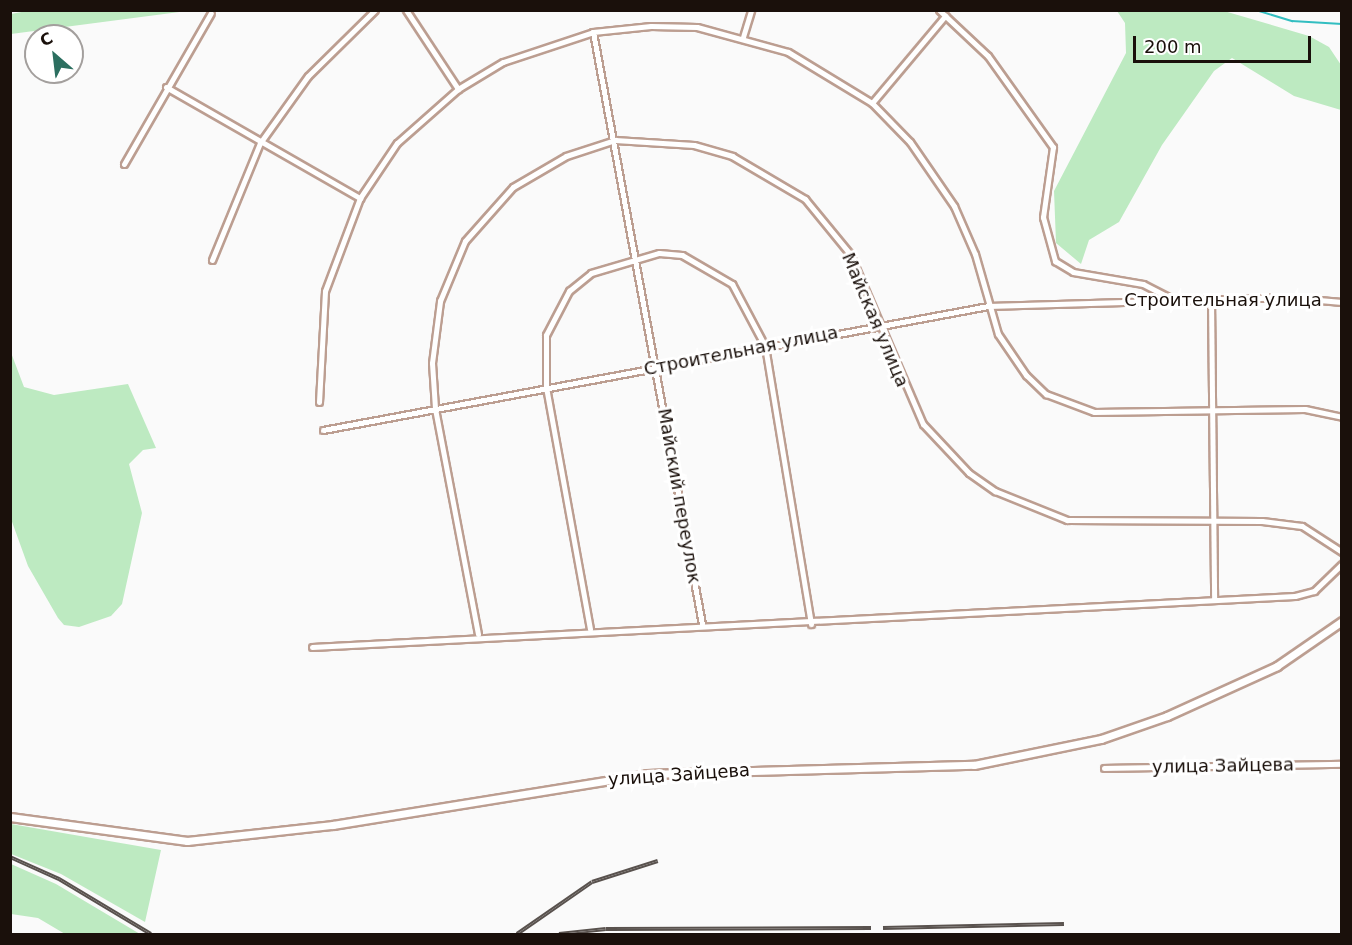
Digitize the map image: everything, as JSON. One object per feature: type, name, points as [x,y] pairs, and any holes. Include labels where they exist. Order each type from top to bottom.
[{"type":"street","points":[[212,260],[260,143],[308,76],[375,10]]},
{"type":"street","points":[[406,10],[458,88]]},
{"type":"street","points":[[744,37],[751,10]]},
{"type":"street","points":[[939,10],[988,56],[1053,147],[1043,217],[1055,261],[1073,272],[1143,284],[1172,298]]},
{"type":"street","points":[[124,164],[166,87],[211,13]]},
{"type":"street","points":[[872,103],[945,16]]},
{"type":"street","points":[[319,402],[325,291],[360,198],[397,143],[458,88],[539,47],[593,32],[663,26],[744,37],[788,52],[872,103],[910,142],[954,206],[975,254],[988,306],[998,334],[1026,375],[1066,404],[1094,412],[1305,408],[1341,417]]},
{"type":"street","name":"Майский переулок","points":[[593,32],[615,140],[702,624]]},
{"type":"street","points":[[166,87],[260,143],[360,198]]},
{"type":"street","name":"Майская улица","points":[[478,634],[435,408],[435,326],[465,241],[513,187],[566,156],[615,140],[694,145],[732,156],[805,199],[850,254],[923,424],[969,473],[995,491],[1067,520],[1302,526],[1341,552]]},
{"type":"street","points":[[590,629],[546,387],[543,353],[554,313],[591,273],[635,256],[682,255],[715,270],[742,297],[765,346],[811,624]]},
{"type":"street","name":"Строительная улица","points":[[323,430],[656,368],[879,323],[988,306],[1172,298],[1341,302]]},
{"type":"street","points":[[1211,299],[1214,600]]},
{"type":"street","points":[[312,646],[478,634],[702,624],[811,624],[1214,600],[1314,591],[1341,564]]},
{"type":"street","name":"улица Зайцева","points":[[10,817],[187,841],[333,825],[647,774],[974,765],[1101,739],[1215,697],[1277,666],[1341,621]]},
{"type":"street","name":"улица Зайцева","points":[[1104,768],[1341,764]]},
{"type":"green space","points":[[32,10],[187,10],[84,24],[24,24],[24,32],[11,34],[11,14]]},
{"type":"green space","points":[[1117,11],[1224,11],[1309,36],[1329,47],[1341,65],[1341,110],[1294,96],[1232,58],[1214,71],[1162,145],[1119,222],[1089,240],[1081,264],[1056,243],[1054,191],[1126,53],[1125,23]]},
{"type":"green space","points":[[10,350],[24,387],[54,395],[128,384],[156,448],[143,450],[129,464],[142,513],[122,604],[111,616],[79,627],[64,625],[58,618],[28,566],[11,519]]},
{"type":"green space","points":[[11,824],[161,850],[145,922],[61,874],[11,854]]},
{"type":"green space","points":[[11,864],[56,884],[140,934],[65,934],[38,918],[11,914]]},
{"type":"waterway","points":[[1256,10],[1292,21],[1342,24]]},
{"type":"railway","points":[[10,857],[59,879],[151,934]]},
{"type":"railway","points":[[517,934],[592,882],[658,861]]},
{"type":"railway","points":[[883,928],[1064,924]]},
{"type":"railway","points":[[559,934],[606,929],[871,928]]}]
